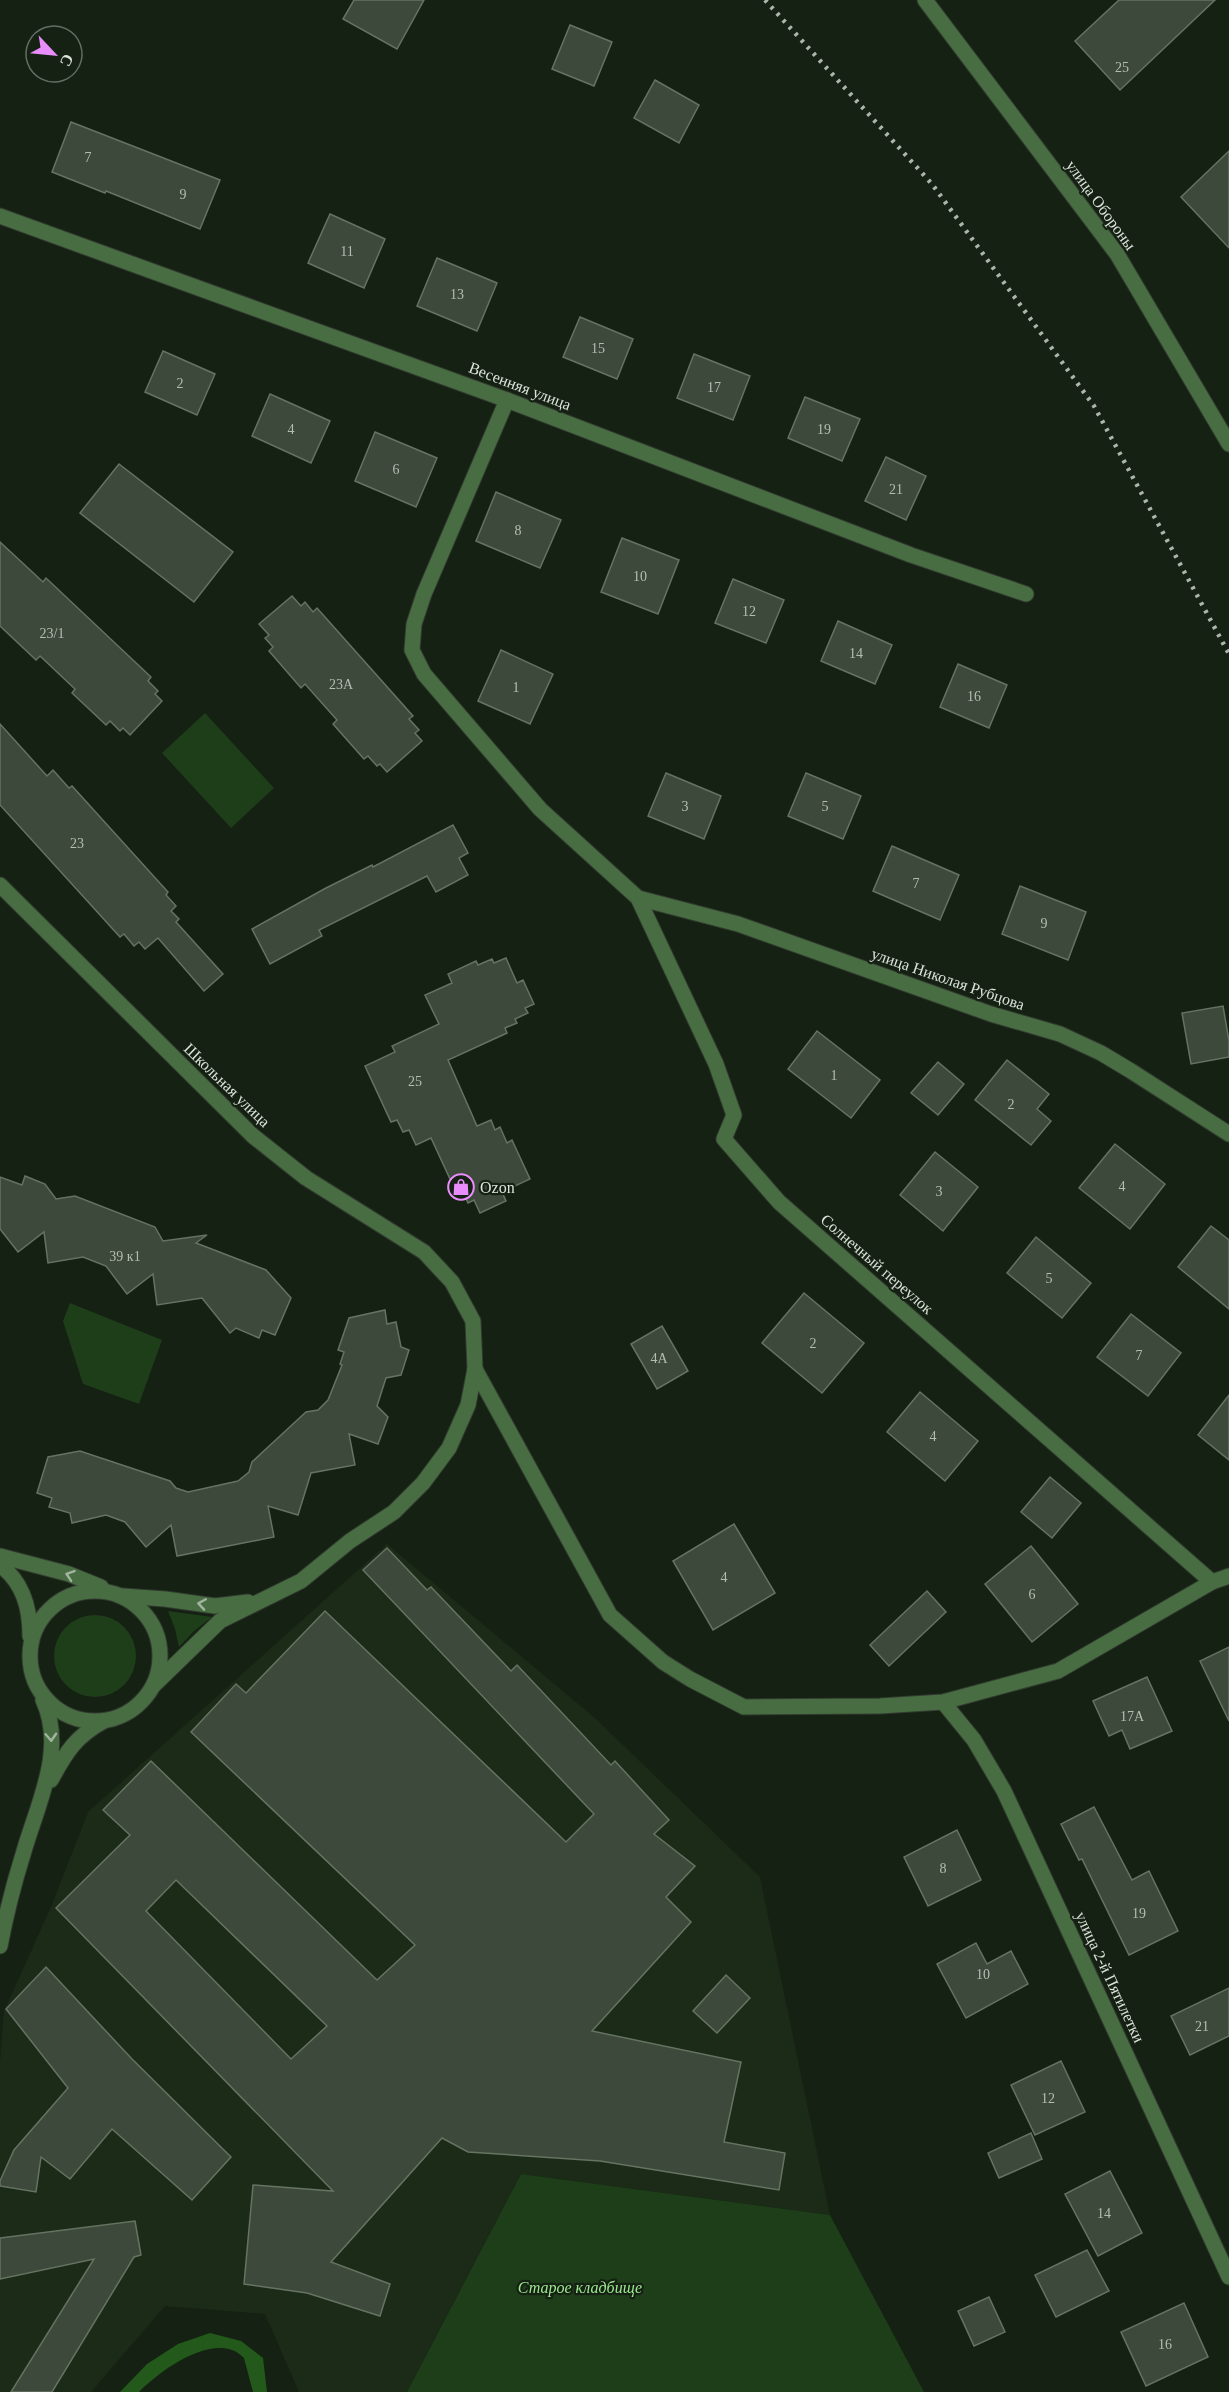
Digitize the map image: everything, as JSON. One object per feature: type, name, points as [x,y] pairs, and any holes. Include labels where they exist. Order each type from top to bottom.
[{"type":"street","name":"улица Обороны","points":[[925,0],[1117,254],[1229,444]]},
{"type":"street","name":"Весенняя улица","points":[[0,216],[507,399],[910,555],[1026,594]]},
{"type":"street","points":[[507,399],[424,594],[414,624],[412,650],[424,674],[540,809],[638,898]]},
{"type":"street","name":"Школьная улица","points":[[0,885],[253,1136],[306,1178],[424,1252],[452,1282],[473,1321],[475,1369]]},
{"type":"street","name":"улица Николая Рубцова","points":[[638,898],[738,924],[991,1014],[1060,1034],[1101,1053],[1229,1134]]},
{"type":"street","name":"Солнечный переулок","points":[[638,898],[716,1064],[734,1115],[724,1139],[779,1202],[1212,1582]]},
{"type":"street","points":[[475,1369],[610,1615],[663,1662],[744,1707],[880,1707],[943,1702],[1058,1671],[1212,1582],[1229,1576]]},
{"type":"street","points":[[45,1790],[65,1754],[84,1732],[106,1720],[126,1714],[142,1702],[154,1684],[220,1621],[301,1581],[350,1541],[394,1512],[423,1482],[449,1448],[468,1405],[475,1369]]},
{"type":"street","points":[[0,1556],[69,1574],[124,1597],[141,1609],[153,1625],[159,1644],[160,1665],[154,1684]]},
{"type":"street","points":[[0,1565],[8,1571],[23,1593],[30,1615],[30,1666],[36,1686],[51,1716],[52,1748],[45,1790],[11,1894],[0,1946]]},
{"type":"street","points":[[30,1645],[36,1626],[48,1609],[65,1597],[84,1590],[105,1590],[124,1597],[165,1599],[215,1606],[260,1601]]},
{"type":"street","points":[[36,1686],[49,1702],[65,1714],[85,1721],[106,1720]]},
{"type":"street","name":"улица 2-й Пятилетки","points":[[943,1702],[974,1740],[1004,1791],[1229,2277]]},
{"type":"shaded area","points":[[387,1544],[596,1719],[760,1877],[830,2215],[521,2174],[407,2392],[299,2392],[265,2314],[165,2306],[91,2392],[0,2392],[0,2062],[4,2011],[51,1907],[88,1812]]},
{"type":"shaded area","points":[[210,2333],[241,2341],[263,2358],[267,2392],[253,2392],[244,2358],[234,2351],[220,2348],[195,2354],[169,2367],[139,2392],[120,2392],[147,2364],[178,2344]]},
{"type":"green space","points":[[205,713],[274,788],[231,828],[162,753]]},
{"type":"green space","points":[[70,1303],[162,1340],[139,1404],[83,1384],[63,1321]]},
{"type":"green space","points":[[168,1611],[212,1617],[179,1647]]},
{"type":"green space","points":[[87,1615],[103,1615],[118,1622],[129,1633],[136,1648],[133,1672],[124,1685],[103,1697],[87,1697],[72,1690],[61,1679],[54,1664],[54,1648],[61,1633],[72,1622]]},
{"type":"green space","name":"Старое кладбище","points":[[521,2174],[830,2215],[924,2392],[407,2392]]},
{"type":"building","points":[[354,0],[424,0],[397,49],[343,19]]},
{"type":"building","points":[[1119,0],[1215,0],[1120,90],[1075,41]]},
{"type":"building","points":[[570,25],[612,42],[594,86],[552,69]]},
{"type":"building","points":[[655,80],[699,105],[679,143],[634,118]]},
{"type":"building","points":[[71,122],[220,180],[200,229],[52,172]]},
{"type":"building","points":[[1229,151],[1229,248],[1181,197]]},
{"type":"building","points":[[330,214],[385,239],[364,288],[308,263]]},
{"type":"building","points":[[437,258],[497,283],[477,331],[417,306]]},
{"type":"building","points":[[580,317],[633,339],[617,379],[563,357]]},
{"type":"building","points":[[163,351],[215,374],[197,415],[145,392]]},
{"type":"building","points":[[694,354],[750,376],[733,420],[677,398]]},
{"type":"building","points":[[270,394],[330,421],[311,463],[252,436]]},
{"type":"building","points":[[805,397],[860,419],[842,461],[788,438]]},
{"type":"building","points":[[375,432],[437,458],[416,507],[355,481]]},
{"type":"building","points":[[886,457],[926,476],[906,520],[865,501]]},
{"type":"building","points":[[119,464],[233,552],[194,602],[80,513]]},
{"type":"building","points":[[496,492],[561,520],[540,568],[476,541]]},
{"type":"building","points":[[622,538],[679,560],[658,614],[601,592]]},
{"type":"building","points":[[0,542],[43,582],[46,578],[151,677],[148,681],[158,691],[155,694],[162,701],[130,735],[123,728],[120,731],[110,721],[106,725],[72,693],[75,689],[40,656],[36,660],[0,626]]},
{"type":"building","points":[[733,579],[784,600],[766,643],[715,623]]},
{"type":"building","points":[[292,596],[301,606],[305,602],[313,612],[317,608],[413,716],[409,719],[419,730],[415,733],[422,741],[387,772],[380,764],[377,766],[368,756],[364,759],[333,724],[337,720],[305,684],[301,688],[269,651],[273,647],[265,638],[269,635],[259,624]]},
{"type":"building","points":[[838,621],[892,645],[875,684],[821,661]]},
{"type":"building","points":[[501,650],[553,674],[530,724],[478,701]]},
{"type":"building","points":[[958,664],[1007,685],[989,728],[940,707]]},
{"type":"building","points":[[0,724],[47,776],[53,770],[69,788],[72,786],[168,892],[166,895],[176,906],[171,911],[179,919],[176,922],[223,974],[204,991],[158,938],[145,949],[139,942],[134,946],[124,934],[120,937],[0,805]]},
{"type":"building","points":[[666,773],[721,796],[704,839],[648,816]]},
{"type":"building","points":[[806,773],[861,796],[843,839],[788,816]]},
{"type":"building","points":[[453,825],[468,853],[459,858],[468,875],[436,892],[427,876],[319,930],[322,936],[270,964],[252,929],[326,888],[372,865],[373,867]]},
{"type":"building","points":[[892,846],[959,875],[940,920],[873,891]]},
{"type":"building","points":[[1020,886],[1086,912],[1068,960],[1002,934]]},
{"type":"building","points":[[506,958],[517,983],[523,980],[534,1004],[525,1008],[528,1013],[515,1019],[517,1023],[505,1028],[507,1033],[448,1060],[477,1126],[491,1120],[495,1130],[500,1127],[507,1143],[512,1140],[530,1179],[502,1192],[506,1201],[480,1213],[474,1200],[468,1203],[463,1192],[457,1194],[431,1138],[416,1145],[409,1130],[403,1132],[397,1120],[391,1122],[365,1066],[395,1052],[392,1046],[439,1024],[425,995],[452,983],[448,974],[476,961],[478,965],[492,959],[494,963]]},
{"type":"building","points":[[1223,1006],[1229,1041],[1229,1057],[1191,1064],[1182,1013]]},
{"type":"building","points":[[817,1031],[880,1080],[851,1118],[788,1069]]},
{"type":"building","points":[[1007,1060],[1049,1094],[1037,1109],[1051,1121],[1031,1145],[975,1100]]},
{"type":"building","points":[[938,1062],[964,1084],[938,1115],[911,1093]]},
{"type":"building","points":[[1115,1144],[1165,1184],[1130,1229],[1079,1188]]},
{"type":"building","points":[[935,1152],[978,1187],[943,1231],[900,1195]]},
{"type":"building","points":[[25,1176],[45,1184],[56,1199],[75,1196],[155,1227],[163,1241],[207,1235],[196,1243],[266,1270],[291,1298],[275,1335],[262,1330],[259,1338],[236,1328],[230,1333],[202,1298],[157,1305],[153,1274],[127,1294],[106,1266],[83,1257],[48,1263],[44,1232],[18,1252],[0,1229],[0,1177],[22,1185]]},
{"type":"building","points":[[1211,1226],[1229,1240],[1229,1309],[1178,1267]]},
{"type":"building","points":[[1036,1237],[1091,1283],[1062,1318],[1007,1273]]},
{"type":"building","points":[[804,1293],[864,1343],[822,1393],[762,1343]]},
{"type":"building","points":[[385,1310],[387,1324],[396,1322],[401,1347],[409,1350],[401,1375],[386,1378],[377,1406],[388,1417],[378,1444],[349,1434],[355,1465],[311,1473],[298,1515],[268,1506],[274,1537],[177,1556],[171,1525],[146,1547],[125,1522],[106,1515],[72,1523],[70,1513],[49,1507],[52,1498],[37,1493],[48,1457],[80,1451],[170,1481],[176,1488],[188,1492],[238,1481],[249,1472],[252,1462],[306,1412],[318,1410],[328,1400],[342,1365],[340,1364],[344,1352],[338,1350],[349,1318]]},
{"type":"building","points":[[1131,1314],[1181,1353],[1148,1396],[1097,1357]]},
{"type":"building","points":[[662,1326],[688,1371],[657,1389],[631,1344]]},
{"type":"building","points":[[920,1392],[978,1441],[945,1481],[887,1432]]},
{"type":"building","points":[[1229,1395],[1229,1460],[1198,1435]]},
{"type":"building","points":[[1050,1477],[1081,1503],[1052,1538],[1021,1512]]},
{"type":"building","points":[[734,1524],[775,1593],[713,1630],[673,1561]]},
{"type":"building","points":[[1031,1546],[1078,1604],[1032,1642],[985,1584]]},
{"type":"building","points":[[387,1548],[427,1590],[431,1587],[511,1671],[517,1665],[611,1765],[615,1761],[669,1820],[654,1834],[695,1866],[666,1897],[691,1922],[592,2031],[741,2062],[724,2142],[785,2153],[779,2190],[600,2161],[468,2152],[442,2138],[331,2262],[390,2284],[380,2316],[307,2293],[244,2284],[253,2185],[333,2191],[56,1908],[130,1835],[103,1810],[151,1761],[377,1980],[415,1945],[191,1732],[236,1684],[246,1693],[325,1611],[566,1842],[594,1814],[363,1570]],"holes":[[[176,1880],[327,2026],[291,2059],[146,1911]]]},
{"type":"building","points":[[927,1591],[946,1612],[889,1666],[870,1645]]},
{"type":"building","points":[[1229,1647],[1229,1721],[1200,1661]]},
{"type":"building","points":[[1147,1677],[1172,1731],[1130,1749],[1122,1730],[1109,1736],[1093,1701]]},
{"type":"building","points":[[1094,1807],[1132,1880],[1149,1871],[1178,1931],[1129,1955],[1082,1859],[1079,1860],[1061,1824]]},
{"type":"building","points":[[957,1830],[981,1880],[928,1906],[904,1857]]},
{"type":"building","points":[[976,1943],[987,1964],[1011,1951],[1028,1984],[966,2018],[937,1964]]},
{"type":"building","points":[[46,1967],[132,2059],[231,2157],[192,2200],[112,2129],[70,2179],[41,2157],[36,2192],[0,2186],[0,2181],[14,2150],[68,2088],[6,2009]]},
{"type":"building","points":[[726,1975],[750,1998],[717,2033],[693,2011]]},
{"type":"building","points":[[1229,1988],[1229,2036],[1190,2055],[1171,2016]]},
{"type":"building","points":[[1061,2061],[1085,2112],[1035,2135],[1011,2085]]},
{"type":"building","points":[[1031,2133],[1042,2159],[999,2178],[988,2153]]},
{"type":"building","points":[[1110,2171],[1142,2233],[1098,2256],[1065,2194]]},
{"type":"building","points":[[135,2221],[141,2255],[134,2257],[52,2392],[11,2392],[94,2259],[0,2279],[0,2238]]},
{"type":"building","points":[[1087,2250],[1109,2291],[1056,2317],[1035,2275]]},
{"type":"building","points":[[989,2297],[1005,2332],[974,2346],[958,2311]]},
{"type":"building","points":[[1184,2303],[1208,2357],[1146,2386],[1121,2332]]},
{"type":"railway","points":[[765,0],[932,184],[1094,406],[1229,654]]},
{"type":"place","name":"Ozon","points":[[461,1187]]}]
